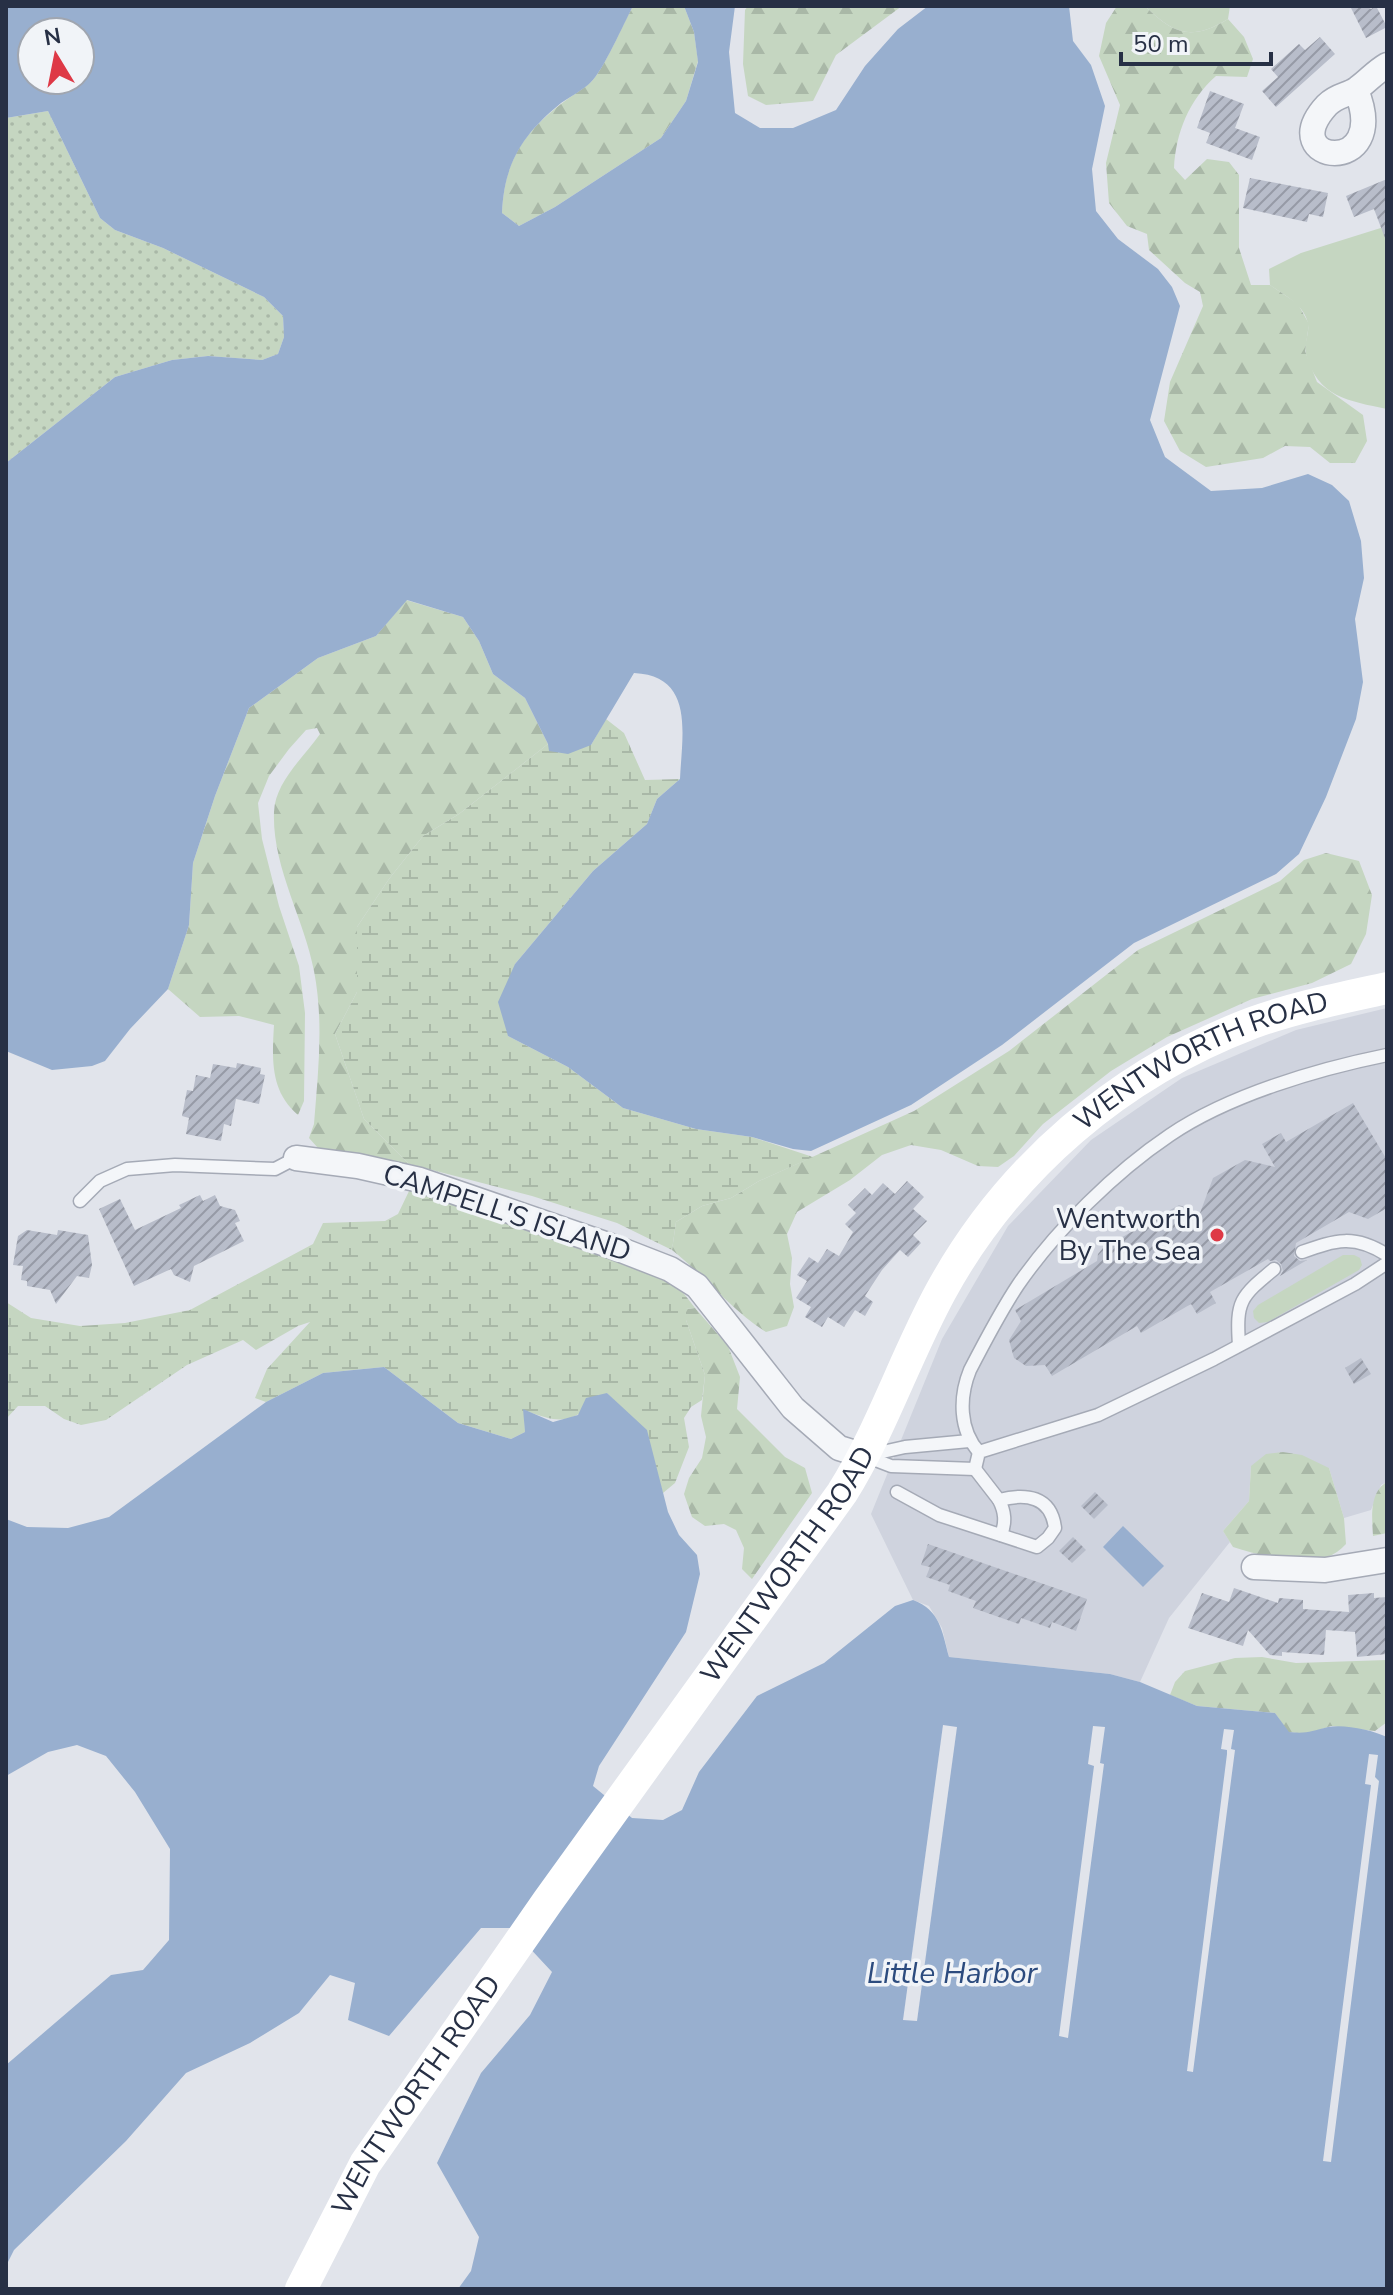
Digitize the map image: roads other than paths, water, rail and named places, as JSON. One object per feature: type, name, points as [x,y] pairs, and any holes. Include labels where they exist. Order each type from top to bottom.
[{"type":"main road","name":"WENTWORTH ROAD","points":[[301,2289],[365,2164],[865,1456],[941,1292],[991,1214],[1054,1145],[1128,1086],[1210,1041],[1299,1008],[1387,988]]},
{"type":"street","points":[[1356,90],[1372,74],[1387,65]]},
{"type":"street","name":"CAMPELL'S ISLAND","points":[[296,1158],[358,1166],[420,1180],[670,1269],[697,1286],[793,1408],[839,1448],[865,1456]]},
{"type":"street","points":[[1254,1567],[1325,1570],[1387,1560]]},
{"type":"lane","points":[[979,1452],[969,1441],[962,1411],[962,1398],[970,1370],[1020,1283],[1054,1239],[1090,1203],[1171,1134],[1209,1114],[1315,1073],[1387,1055]]},
{"type":"lane","name":"CAMPELL'S ISLAND","points":[[80,1201],[100,1181],[127,1169],[175,1165],[275,1169],[296,1158]]},
{"type":"lane","points":[[1302,1252],[1346,1240],[1370,1244],[1387,1255]]},
{"type":"lane","points":[[979,1452],[1098,1415],[1355,1284],[1387,1263]]},
{"type":"lane","points":[[1239,1345],[1237,1315],[1241,1303],[1249,1290],[1274,1269]]},
{"type":"lane","points":[[865,1456],[905,1447],[969,1441]]},
{"type":"lane","points":[[975,1469],[979,1452]]},
{"type":"lane","points":[[865,1456],[891,1466],[975,1469]]},
{"type":"lane","points":[[975,1469],[999,1500],[1005,1516],[1001,1535]]},
{"type":"lane","points":[[897,1492],[939,1515],[1037,1547],[1055,1528],[1054,1515],[1035,1499],[1024,1495],[999,1500]]},
{"type":"water","points":[[6,6],[633,6],[596,76],[536,126],[518,151],[507,179],[502,213],[519,226],[555,207],[661,138],[686,101],[698,62],[694,32],[684,6],[735,6],[729,52],[735,113],[760,128],[793,128],[836,110],[865,66],[898,29],[928,6],[1069,6],[1073,41],[1091,65],[1105,106],[1092,169],[1096,211],[1118,239],[1158,269],[1172,287],[1180,306],[1150,420],[1165,457],[1211,491],[1262,488],[1308,474],[1332,485],[1349,501],[1361,541],[1364,578],[1355,619],[1363,682],[1356,719],[1326,797],[1299,854],[1276,874],[1134,943],[1002,1045],[911,1105],[811,1151],[752,1137],[696,1129],[623,1108],[568,1067],[508,1036],[498,1002],[515,964],[593,871],[647,824],[657,799],[680,779],[682,726],[676,696],[667,684],[654,677],[634,673],[591,745],[568,754],[549,751],[525,698],[493,674],[479,641],[463,617],[407,600],[376,636],[318,658],[249,708],[193,863],[189,925],[168,989],[105,1061],[92,1066],[52,1070],[6,1051],[6,463],[115,377],[172,360],[208,356],[262,360],[278,354],[284,337],[283,316],[264,297],[163,248],[115,230],[100,218],[48,111],[6,118]]},
{"type":"water","name":"Little Harbor","points":[[384,1367],[458,1423],[511,1439],[525,1432],[523,1409],[553,1422],[578,1415],[586,1398],[607,1393],[647,1430],[668,1512],[679,1535],[697,1555],[700,1574],[686,1632],[599,1766],[593,1786],[632,1818],[663,1820],[682,1810],[699,1772],[757,1696],[824,1663],[895,1606],[913,1600],[929,1609],[934,1616],[942,1630],[949,1657],[1110,1674],[1140,1682],[1197,1706],[1275,1713],[1289,1732],[1342,1726],[1387,1737],[1387,2289],[458,2289],[471,2271],[479,2237],[437,2163],[481,2073],[530,2015],[552,1972],[511,1928],[481,1928],[389,2036],[348,2020],[355,1983],[330,1975],[299,2013],[250,2043],[186,2073],[126,2141],[14,2250],[6,2266],[6,2065],[111,1975],[143,1970],[169,1940],[170,1849],[135,1792],[106,1756],[77,1745],[48,1752],[6,1776],[6,1519],[27,1527],[68,1528],[109,1517],[266,1402],[323,1373]]},
{"type":"water","points":[[1123,1526],[1164,1566],[1143,1587],[1103,1547]]},
{"type":"place","name":"Wentworth By The Sea","points":[[1217,1235]]}]
